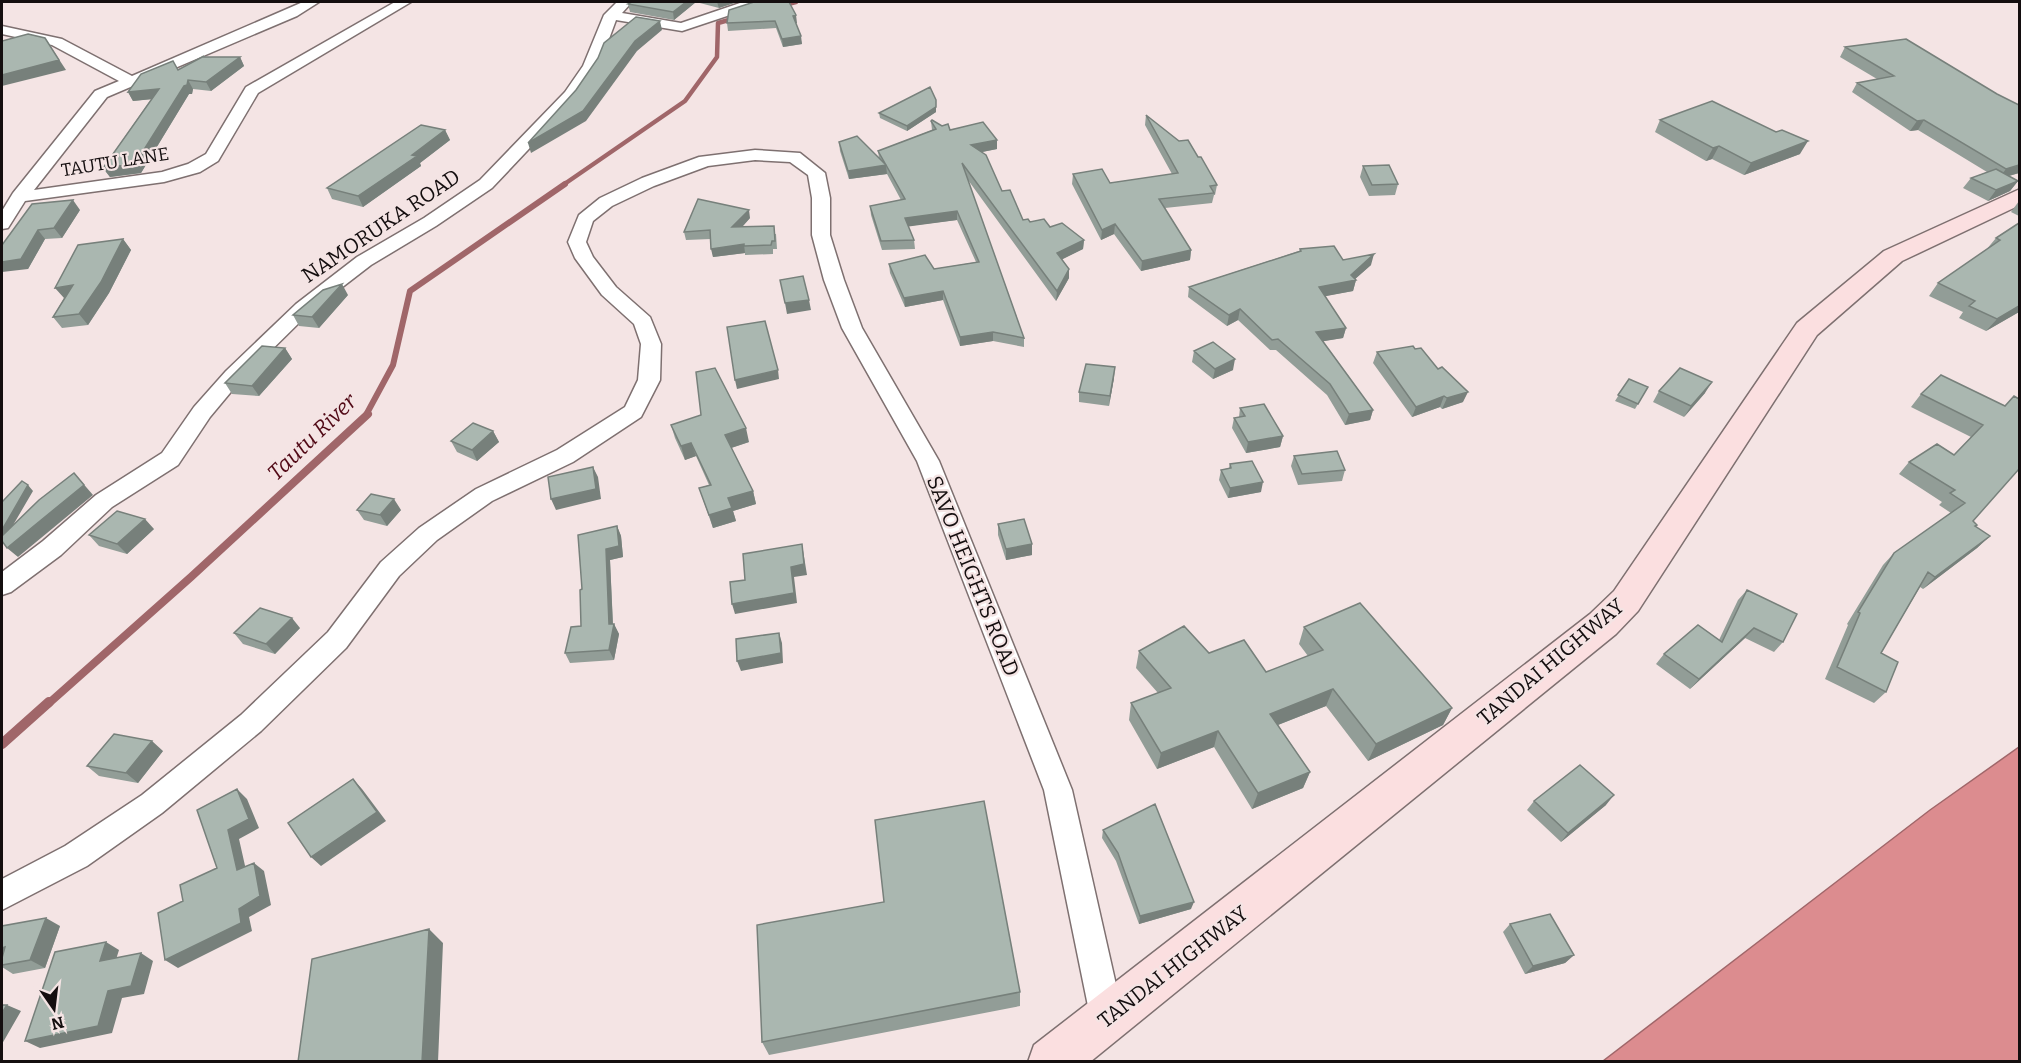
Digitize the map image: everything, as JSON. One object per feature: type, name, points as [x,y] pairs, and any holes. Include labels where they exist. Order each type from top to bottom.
[{"type":"main road","name":"TANDAI HIGHWAY","points":[[1051,1062],[1112,1016],[1603,624],[1626,601],[1642,573],[1807,329],[1893,256],[2019,196]]},
{"type":"street","points":[[2,224],[19,196],[101,93],[175,64],[312,2]]},
{"type":"street","name":"TAUTU LANE","points":[[19,196],[164,177],[194,168],[212,157],[252,90],[404,2]]},
{"type":"street","points":[[618,8],[682,27],[752,3]]},
{"type":"street","name":"NAMORUKA ROAD","points":[[2,585],[52,548],[104,501],[170,459],[202,411],[232,376],[264,348],[303,308],[364,261],[430,222],[486,184],[571,95],[591,66],[618,8]]},
{"type":"street","points":[[2,30],[57,42],[130,81]]},
{"type":"street","name":"SAVO HEIGHTS ROAD","points":[[2,896],[76,856],[153,804],[251,723],[337,640],[390,569],[428,534],[484,495],[565,456],[633,412],[649,380],[651,344],[643,321],[609,291],[584,258],[577,242],[585,219],[606,202],[648,182],[705,161],[755,155],[794,157],[816,173],[821,198],[821,235],[834,280],[852,328],[928,461],[1058,790],[1104,1006],[1112,1016]]},
{"type":"shaded area","points":[[2019,747],[2019,1061],[1603,1061],[1930,810]]},
{"type":"building","points":[[632,2],[686,2],[673,12],[628,4]]},
{"type":"building","points":[[754,2],[789,2],[796,15],[793,16],[801,36],[782,39],[775,21],[727,23],[729,10]]},
{"type":"building","points":[[636,17],[660,21],[635,41],[583,111],[528,143],[576,90],[598,58],[604,43]]},
{"type":"building","points":[[28,34],[45,38],[59,60],[2,75],[2,41]]},
{"type":"building","points":[[1906,39],[2019,105],[2019,165],[2006,169],[1924,120],[1917,121],[1857,83],[1894,76],[1845,47]]},
{"type":"building","points":[[204,56],[240,57],[206,82],[188,80],[187,85],[184,86],[135,164],[103,168],[159,89],[128,92],[141,74],[173,61],[178,70]]},
{"type":"building","points":[[930,87],[936,100],[936,107],[907,126],[879,113]]},
{"type":"building","points":[[1712,101],[1776,132],[1782,130],[1808,141],[1751,163],[1719,146],[1713,148],[1660,120]]},
{"type":"building","points":[[1146,115],[1179,141],[1188,140],[1217,185],[1210,186],[1214,193],[1159,199],[1191,250],[1142,261],[1115,224],[1102,230],[1073,174],[1102,169],[1110,183],[1178,173]]},
{"type":"building","points":[[932,120],[942,126],[948,124],[950,130],[983,122],[997,140],[971,145],[986,155],[1002,191],[1010,190],[1023,220],[1028,219],[1030,222],[1044,219],[1050,227],[1062,223],[1084,240],[1057,253],[1069,269],[1057,291],[962,163],[1024,338],[993,332],[960,337],[943,291],[904,298],[889,264],[925,255],[934,269],[979,262],[957,211],[905,218],[914,240],[881,241],[870,206],[905,199],[878,151],[936,129]]},
{"type":"building","points":[[421,125],[445,130],[412,155],[417,156],[358,196],[327,188]]},
{"type":"building","points":[[857,136],[886,165],[848,171],[839,142]]},
{"type":"building","points":[[1389,165],[1398,184],[1372,185],[1363,166]]},
{"type":"building","points":[[1996,169],[2018,181],[1996,190],[1971,178]]},
{"type":"building","points":[[698,199],[749,210],[732,227],[774,226],[775,241],[772,241],[771,245],[744,246],[744,244],[711,249],[710,230],[684,232]]},
{"type":"building","points":[[73,200],[54,228],[38,230],[21,259],[2,262],[2,245],[32,204]]},
{"type":"building","points":[[2019,223],[2019,306],[1997,319],[1969,306],[1975,301],[1938,283],[2000,240],[1996,238]]},
{"type":"building","points":[[123,239],[101,282],[79,314],[53,317],[73,285],[55,288],[78,245]]},
{"type":"building","points":[[1334,246],[1343,260],[1374,254],[1351,275],[1356,280],[1319,287],[1346,328],[1316,332],[1373,410],[1349,414],[1330,384],[1278,339],[1272,340],[1240,309],[1229,315],[1189,287],[1301,251],[1300,249]]},
{"type":"building","points":[[803,276],[809,300],[785,303],[780,280]]},
{"type":"building","points":[[342,284],[312,317],[293,315],[323,290]]},
{"type":"building","points":[[765,321],[778,370],[735,380],[727,327]]},
{"type":"building","points":[[1213,342],[1235,359],[1215,369],[1194,351]]},
{"type":"building","points":[[262,346],[285,348],[252,386],[225,383]]},
{"type":"building","points":[[1413,346],[1415,349],[1421,348],[1438,369],[1442,367],[1468,392],[1447,398],[1444,396],[1416,407],[1377,352]]},
{"type":"building","points":[[1086,364],[1115,367],[1110,396],[1079,392]]},
{"type":"building","points":[[715,368],[746,428],[725,435],[753,491],[728,498],[732,508],[709,515],[699,488],[711,485],[691,443],[681,446],[671,425],[701,415],[696,372]]},
{"type":"building","points":[[1680,368],[1712,382],[1691,406],[1659,391]]},
{"type":"building","points":[[1941,375],[2005,406],[2014,396],[2019,399],[2019,469],[1973,521],[1977,525],[1975,526],[1990,536],[1935,577],[1928,572],[1881,653],[1898,662],[1886,692],[1837,667],[1860,613],[1858,612],[1894,553],[1965,503],[1950,493],[1955,490],[1909,462],[1937,444],[1954,455],[1983,425],[1921,394]]},
{"type":"building","points":[[1629,379],[1648,387],[1638,404],[1618,395]]},
{"type":"building","points":[[1264,404],[1283,436],[1248,442],[1234,418],[1245,416],[1240,408]]},
{"type":"building","points":[[473,423],[493,431],[472,450],[451,441]]},
{"type":"building","points":[[1337,451],[1345,470],[1302,474],[1294,456]]},
{"type":"building","points":[[1252,461],[1263,482],[1230,488],[1221,470],[1231,468],[1230,464]]},
{"type":"building","points":[[593,467],[596,489],[551,499],[548,477]]},
{"type":"building","points":[[74,473],[84,485],[7,548],[2,541],[2,536],[39,500]]},
{"type":"building","points":[[22,481],[28,485],[2,530],[2,502]]},
{"type":"building","points":[[371,494],[394,499],[380,515],[357,510]]},
{"type":"building","points":[[117,511],[145,519],[117,544],[89,535]]},
{"type":"building","points":[[1024,519],[1032,544],[1006,549],[998,524]]},
{"type":"building","points":[[617,526],[619,546],[606,549],[609,624],[614,624],[609,650],[565,653],[571,627],[581,626],[580,590],[582,589],[578,535]]},
{"type":"building","points":[[802,544],[804,564],[791,567],[794,593],[732,604],[730,582],[745,580],[743,554]]},
{"type":"building","points":[[1747,590],[1797,614],[1783,642],[1754,628],[1699,679],[1664,654],[1698,625],[1722,642]]},
{"type":"building","points":[[1360,603],[1452,708],[1376,744],[1333,689],[1270,714],[1310,772],[1258,793],[1218,731],[1161,753],[1131,703],[1171,688],[1139,651],[1184,626],[1209,653],[1244,640],[1266,672],[1323,650],[1304,627]]},
{"type":"building","points":[[260,608],[292,618],[266,644],[234,633]]},
{"type":"building","points":[[779,633],[781,653],[737,661],[736,639]]},
{"type":"building","points":[[114,734],[152,741],[126,773],[87,766]]},
{"type":"building","points":[[1580,765],[1614,795],[1568,833],[1534,801]]},
{"type":"building","points":[[353,779],[377,812],[311,857],[288,823]]},
{"type":"building","points":[[237,789],[249,819],[228,830],[237,870],[254,863],[260,896],[239,909],[241,923],[165,960],[158,913],[183,901],[180,885],[217,868],[197,810]]},
{"type":"building","points":[[984,801],[1020,992],[762,1042],[757,925],[884,902],[875,820]]},
{"type":"building","points":[[1155,804],[1194,902],[1140,916],[1118,853],[1103,830]]},
{"type":"building","points":[[1550,914],[1574,955],[1533,966],[1510,924]]},
{"type":"building","points":[[46,918],[30,960],[2,965],[5,947],[2,948],[2,926]]},
{"type":"building","points":[[429,929],[422,1062],[298,1062],[312,959]]},
{"type":"building","points":[[106,942],[100,961],[141,953],[131,986],[108,991],[98,1026],[25,1041],[55,952]]},
{"type":"waterway","name":"Tautu River","points":[[780,6],[796,2]]},
{"type":"waterway","name":"Tautu River","points":[[563,185],[685,101],[717,57],[718,23],[736,18]]},
{"type":"waterway","name":"Tautu River","points":[[366,415],[393,365],[410,291],[565,184]]},
{"type":"waterway","name":"Tautu River","points":[[48,704],[191,577],[368,414]]},
{"type":"waterway","name":"Tautu River","points":[[2,744],[49,702]]}]
